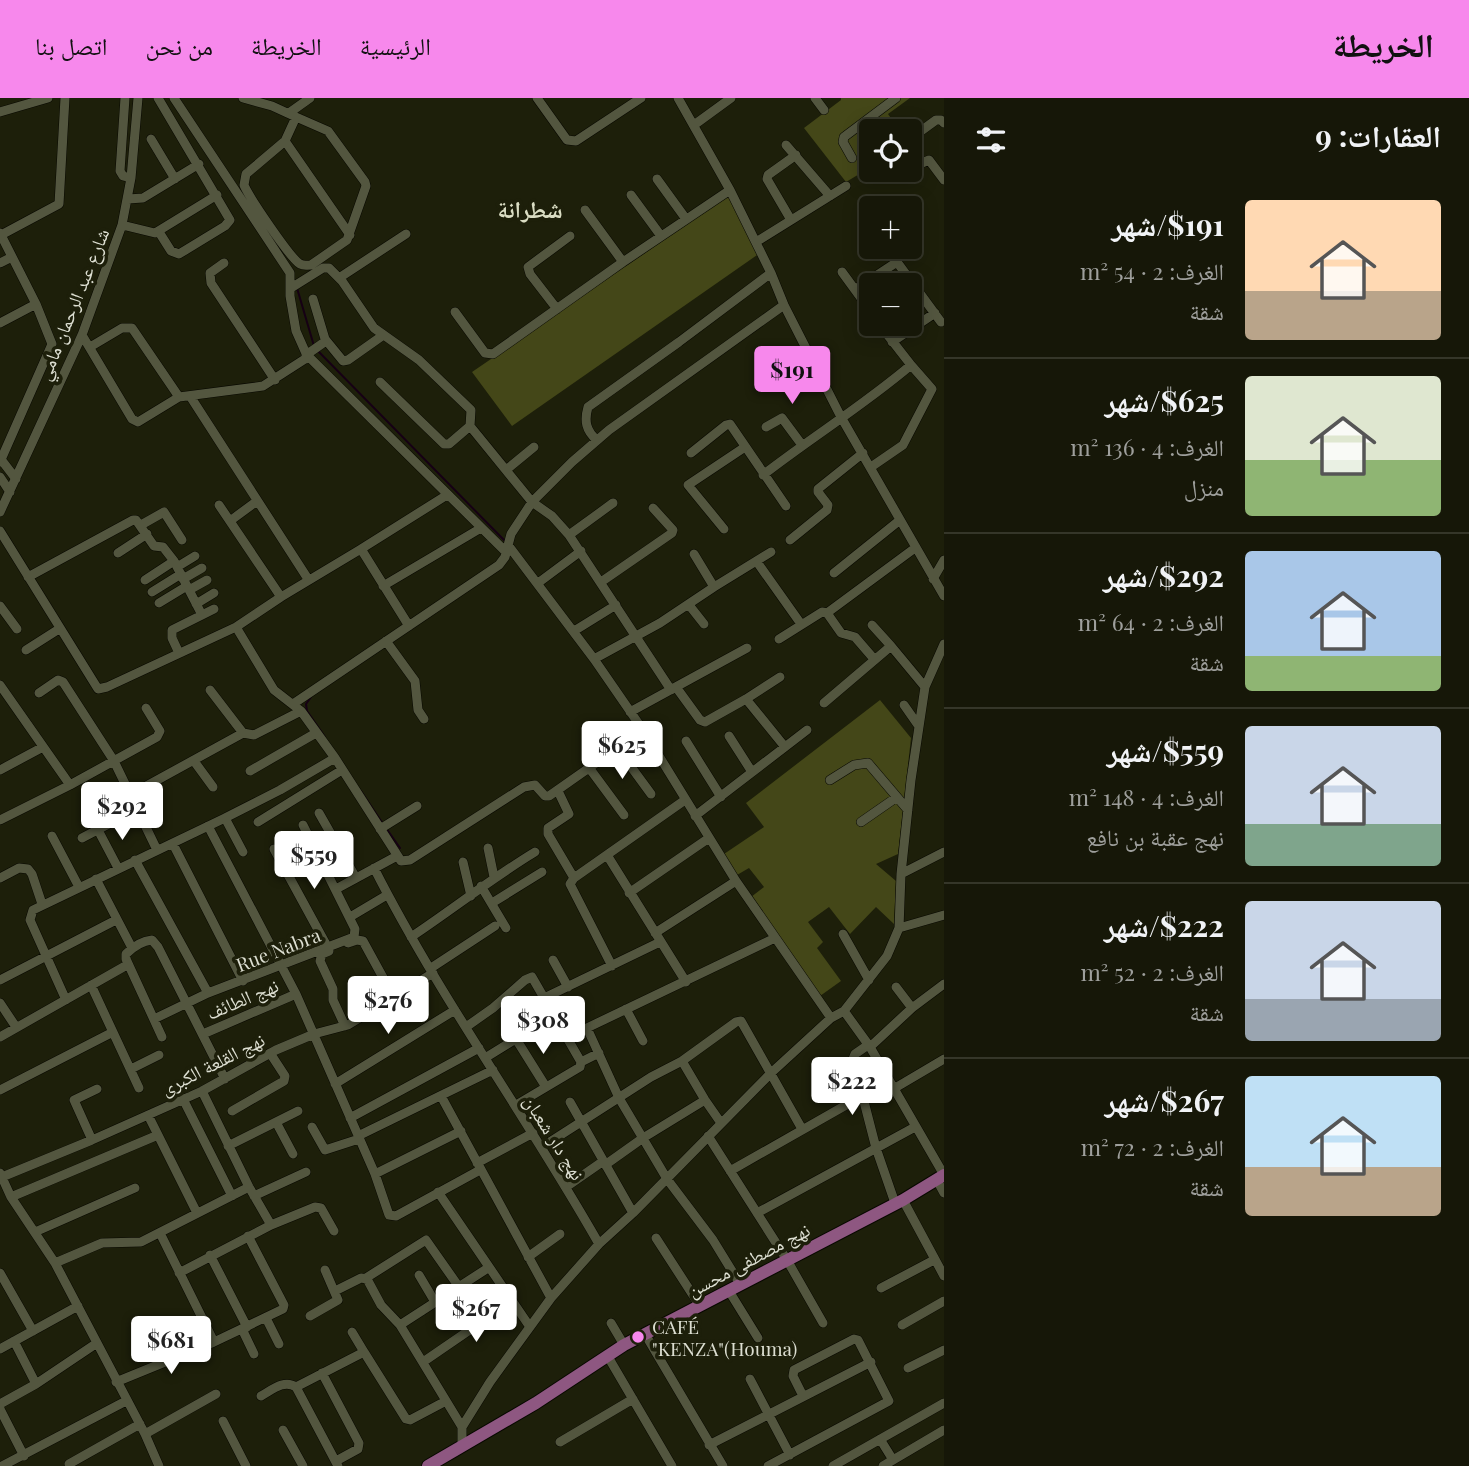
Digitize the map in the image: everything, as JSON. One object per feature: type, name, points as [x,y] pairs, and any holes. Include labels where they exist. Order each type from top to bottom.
[{"type":"main road","name":"نهج مصطفى محسن","points":[[428,1466],[536,1403],[624,1345],[899,1202],[941,1177]]},
{"type":"street","points":[[0,111],[48,98]]},
{"type":"street","points":[[16,478],[1,460],[51,347],[51,337],[1,234],[60,204],[65,98]]},
{"type":"street","points":[[125,98],[120,171],[123,176],[131,178]]},
{"type":"street","name":"شارع عبد الرحمان مامي","points":[[0,512],[82,335],[122,225],[131,178],[138,98]]},
{"type":"street","points":[[158,98],[230,216],[229,223],[225,226],[179,254],[171,251],[159,232]]},
{"type":"street","points":[[174,98],[290,273],[289,296],[296,331],[307,356],[481,528],[507,548],[538,583],[643,730],[736,881],[831,1018]]},
{"type":"street","points":[[243,98],[293,115],[328,131],[365,181],[365,192],[350,234],[346,240],[311,265],[298,263],[287,250],[244,185],[246,174],[285,141],[293,115],[310,98]]},
{"type":"street","points":[[537,98],[571,142],[642,98]]},
{"type":"street","points":[[678,98],[730,190],[841,417],[944,596]]},
{"type":"street","points":[[694,125],[731,98]]},
{"type":"street","points":[[815,98],[824,110]]},
{"type":"street","points":[[852,158],[843,142],[844,137],[896,98]]},
{"type":"street","points":[[922,130],[936,120],[944,123]]},
{"type":"street","points":[[150,139],[175,179]]},
{"type":"street","points":[[285,141],[350,234]]},
{"type":"street","points":[[786,145],[830,196]]},
{"type":"street","points":[[791,220],[767,179],[768,175],[796,156]]},
{"type":"street","points":[[922,163],[929,160],[944,180]]},
{"type":"street","points":[[128,199],[143,198],[199,164]]},
{"type":"street","points":[[657,179],[686,219]]},
{"type":"street","points":[[756,242],[846,186]]},
{"type":"street","points":[[455,312],[489,355],[730,190]]},
{"type":"street","points":[[122,225],[152,234],[159,232],[217,195]]},
{"type":"street","points":[[631,195],[661,236]]},
{"type":"street","points":[[585,209],[622,262]]},
{"type":"street","points":[[339,278],[406,234]]},
{"type":"street","points":[[557,309],[530,274],[528,267],[570,236]]},
{"type":"street","points":[[0,264],[12,257]]},
{"type":"street","points":[[856,289],[897,262],[941,322]]},
{"type":"street","points":[[225,263],[210,274],[211,283],[275,380]]},
{"type":"street","points":[[290,288],[323,268],[329,268],[374,328],[419,360],[471,410],[470,426],[532,502],[552,516],[569,535],[636,637],[702,721],[746,699],[780,677]]},
{"type":"street","points":[[842,272],[859,294]]},
{"type":"street","points":[[597,440],[587,428],[585,419],[588,407],[771,273]]},
{"type":"street","points":[[313,299],[326,341],[340,359],[346,361],[382,335]]},
{"type":"street","points":[[0,323],[36,304]]},
{"type":"street","points":[[130,795],[243,733],[254,735],[499,565],[511,534],[532,502],[597,440],[784,305]]},
{"type":"street","points":[[892,342],[935,313]]},
{"type":"street","points":[[90,347],[122,328],[132,328],[179,397]]},
{"type":"street","points":[[82,335],[135,422],[142,422],[179,397],[255,389],[275,380],[326,341]]},
{"type":"street","points":[[872,467],[903,445],[932,389],[888,336]]},
{"type":"street","points":[[763,475],[879,392],[911,365]]},
{"type":"street","points":[[380,382],[444,444],[449,444],[470,426]]},
{"type":"street","points":[[190,396],[307,579]]},
{"type":"street","points":[[766,426],[782,418],[802,445]]},
{"type":"street","points":[[691,453],[730,424],[786,506]]},
{"type":"street","points":[[506,470],[534,447]]},
{"type":"street","points":[[724,529],[688,485],[745,447]]},
{"type":"street","points":[[790,540],[827,510],[828,505],[818,489],[863,453]]},
{"type":"street","points":[[0,477],[10,492]]},
{"type":"street","points":[[0,531],[98,689],[236,627],[307,579],[447,495]]},
{"type":"street","points":[[230,521],[257,501]]},
{"type":"street","points":[[569,535],[613,503]]},
{"type":"street","points":[[219,505],[281,597]]},
{"type":"street","points":[[601,582],[673,532],[662,515],[653,508]]},
{"type":"street","points":[[141,525],[164,512],[182,540]]},
{"type":"street","points":[[28,577],[133,520],[138,520],[154,546],[163,547],[202,615]]},
{"type":"street","points":[[834,573],[901,520]]},
{"type":"street","points":[[383,586],[481,528]]},
{"type":"street","points":[[118,553],[147,534]]},
{"type":"street","points":[[827,613],[915,548]]},
{"type":"street","points":[[361,549],[409,626]]},
{"type":"street","points":[[538,583],[581,551]]},
{"type":"street","points":[[594,659],[689,605],[771,552]]},
{"type":"street","points":[[694,554],[713,587]]},
{"type":"street","points":[[159,603],[195,556]]},
{"type":"street","points":[[933,579],[944,560]]},
{"type":"street","points":[[757,562],[801,624]]},
{"type":"street","points":[[152,592],[202,568]]},
{"type":"street","points":[[145,580],[182,576],[207,580]]},
{"type":"street","points":[[196,604],[214,593]]},
{"type":"street","points":[[574,631],[616,605]]},
{"type":"street","points":[[689,605],[704,624]]},
{"type":"street","points":[[0,606],[18,629]]},
{"type":"street","points":[[179,653],[171,632],[214,609]]},
{"type":"street","points":[[779,639],[823,611],[841,633],[855,637],[874,659]]},
{"type":"street","points":[[872,625],[925,687]]},
{"type":"street","points":[[236,627],[274,690],[297,707],[335,758],[401,861],[410,860],[531,784],[539,787],[545,796],[558,791],[643,730]]},
{"type":"street","points":[[26,650],[59,629]]},
{"type":"street","points":[[386,641],[415,681],[418,710],[424,719]]},
{"type":"street","points":[[462,1427],[490,1382],[551,1298],[599,1244],[771,1073],[831,1018],[844,1011],[887,956],[899,928],[901,874],[918,725],[925,687],[944,644]]},
{"type":"street","points":[[824,704],[891,646]]},
{"type":"street","points":[[630,712],[747,648]]},
{"type":"street","points":[[39,693],[58,681],[63,682],[114,761],[157,850]]},
{"type":"street","points":[[0,685],[70,785]]},
{"type":"street","points":[[210,690],[243,733]]},
{"type":"street","points":[[746,699],[785,747]]},
{"type":"street","points":[[904,705],[918,725]]},
{"type":"street","points":[[0,820],[70,785],[160,733],[146,708]]},
{"type":"street","points":[[695,816],[807,730]]},
{"type":"street","points":[[250,771],[316,733]]},
{"type":"street","points":[[729,736],[752,772]]},
{"type":"street","points":[[685,741],[721,797]]},
{"type":"street","points":[[2,765],[43,747]]},
{"type":"street","points":[[618,749],[651,794]]},
{"type":"street","points":[[66,1000],[30,920],[33,910],[208,827],[335,758]]},
{"type":"street","points":[[194,761],[213,786]]},
{"type":"street","points":[[830,780],[854,765],[868,763],[908,810]]},
{"type":"street","points":[[590,769],[624,815]]},
{"type":"street","points":[[258,822],[342,770]]},
{"type":"street","points":[[558,791],[569,814],[548,828],[548,834],[574,878]]},
{"type":"street","points":[[861,822],[897,797]]},
{"type":"street","points":[[612,966],[570,885],[574,878],[685,800]]},
{"type":"street","points":[[380,829],[417,806]]},
{"type":"street","points":[[82,838],[137,809]]},
{"type":"street","points":[[319,813],[356,878]]},
{"type":"street","points":[[225,818],[243,852]]},
{"type":"street","points":[[303,825],[350,917],[387,895]]},
{"type":"street","points":[[208,827],[296,994],[391,1216],[396,1216],[438,1192],[533,1133]]},
{"type":"street","points":[[98,830],[118,868]]},
{"type":"street","points":[[52,836],[79,887]]},
{"type":"street","points":[[629,893],[709,838]]},
{"type":"street","points":[[173,844],[243,981]]},
{"type":"street","points":[[488,848],[494,877]]},
{"type":"street","points":[[274,849],[328,948]]},
{"type":"street","points":[[411,937],[494,877],[536,852]]},
{"type":"street","points":[[901,874],[944,852]]},
{"type":"street","points":[[607,855],[686,982]]},
{"type":"street","points":[[336,889],[397,856]]},
{"type":"street","points":[[135,860],[208,993]]},
{"type":"street","points":[[463,862],[471,896]]},
{"type":"street","points":[[0,878],[19,868],[28,869],[42,904]]},
{"type":"street","name":"نهج دار شعبان","points":[[374,868],[411,937],[599,1244]]},
{"type":"street","points":[[492,903],[542,872]]},
{"type":"street","points":[[96,879],[132,948]]},
{"type":"street","points":[[544,998],[612,966],[736,881]]},
{"type":"street","points":[[481,886],[506,928]]},
{"type":"street","points":[[899,928],[944,915]]},
{"type":"street","name":"Rue Nabra","points":[[154,1019],[208,993],[354,937],[355,929],[350,917]]},
{"type":"street","points":[[0,980],[116,920]]},
{"type":"street","name":"نهج القلعة الكبرى","points":[[1,1175],[92,1140],[202,1091],[270,1053],[314,1034],[345,1026],[432,971],[495,926]]},
{"type":"street","points":[[843,934],[869,980]]},
{"type":"street","points":[[566,1038],[775,937]]},
{"type":"street","points":[[162,1037],[127,965],[126,954],[147,940],[155,942],[225,1079]]},
{"type":"street","points":[[345,1026],[320,961],[322,954],[357,940],[363,941],[387,986],[373,998]]},
{"type":"street","points":[[553,960],[568,987]]},
{"type":"street","points":[[0,1037],[127,965]]},
{"type":"street","points":[[466,1027],[528,978],[533,978],[581,1062]]},
{"type":"street","points":[[944,984],[853,1056],[876,1148],[899,1202],[944,1276]]},
{"type":"street","points":[[91,985],[139,1088]]},
{"type":"street","points":[[896,986],[912,1008]]},
{"type":"street","name":"نهج الطائف","points":[[203,1034],[296,994]]},
{"type":"street","points":[[0,1003],[16,1027]]},
{"type":"street","points":[[626,1009],[643,1041]]},
{"type":"street","points":[[335,1084],[455,1010]]},
{"type":"street","points":[[844,1011],[895,1088],[941,1177],[944,1193]]},
{"type":"street","points":[[485,1058],[554,1016]]},
{"type":"street","points":[[542,1147],[682,1061],[741,1021],[802,1129]]},
{"type":"street","points":[[586,1028],[620,1098],[667,1179],[713,1240],[758,1338]]},
{"type":"street","points":[[0,1090],[113,1032]]},
{"type":"street","points":[[516,1039],[546,1087]]},
{"type":"street","points":[[350,1118],[479,1048]]},
{"type":"street","points":[[232,1111],[284,1081],[285,1076],[270,1053]]},
{"type":"street","points":[[516,1105],[599,1053]]},
{"type":"street","points":[[131,1069],[159,1055]]},
{"type":"street","points":[[895,1088],[944,1059]]},
{"type":"street","points":[[682,1061],[721,1123]]},
{"type":"street","points":[[313,1126],[325,1150],[358,1137],[492,1070]]},
{"type":"street","points":[[92,1140],[74,1100],[97,1089]]},
{"type":"street","points":[[202,1091],[251,1192],[271,1225]]},
{"type":"street","points":[[441,1096],[551,1298]]},
{"type":"street","points":[[730,1171],[862,1096]]},
{"type":"street","points":[[183,1099],[232,1196]]},
{"type":"street","points":[[566,1187],[705,1100]]},
{"type":"street","points":[[570,1102],[633,1213]]},
{"type":"street","points":[[228,1146],[298,1111]]},
{"type":"street","points":[[148,1115],[197,1213]]},
{"type":"street","points":[[276,1122],[293,1154]]},
{"type":"street","points":[[757,1213],[915,1127]]},
{"type":"street","points":[[204,1139],[220,1129]]},
{"type":"street","points":[[374,1174],[461,1131]]},
{"type":"street","points":[[0,1199],[158,1135]]},
{"type":"street","points":[[708,1136],[787,1260],[823,1323]]},
{"type":"street","points":[[55,1264],[102,1243],[137,1243],[232,1196],[306,1172]]},
{"type":"street","points":[[1,1175],[10,1196],[55,1264],[140,1424],[159,1466]]},
{"type":"street","points":[[35,1232],[135,1188]]},
{"type":"street","points":[[438,1192],[530,1327]]},
{"type":"street","points":[[180,1273],[271,1225],[319,1207],[334,1231]]},
{"type":"street","points":[[160,1233],[214,1342]]},
{"type":"street","points":[[528,1257],[560,1234]]},
{"type":"street","points":[[116,1382],[214,1342],[282,1310],[284,1305],[248,1236]]},
{"type":"street","points":[[656,1238],[699,1306]]},
{"type":"street","points":[[335,1291],[366,1278],[426,1240],[459,1287]]},
{"type":"street","points":[[210,1255],[254,1354]]},
{"type":"street","points":[[881,1288],[934,1260]]},
{"type":"street","points":[[400,1325],[488,1268]]},
{"type":"street","points":[[310,1316],[337,1302],[338,1297],[325,1270]]},
{"type":"street","points":[[0,1273],[33,1331]]},
{"type":"street","points":[[419,1275],[435,1302]]},
{"type":"street","points":[[366,1278],[381,1305],[400,1325],[462,1427],[462,1446]]},
{"type":"street","points":[[423,1362],[512,1301]]},
{"type":"street","points":[[902,1325],[944,1301]]},
{"type":"street","points":[[0,1349],[78,1307]]},
{"type":"street","points":[[265,1318],[279,1344]]},
{"type":"street","points":[[611,1323],[624,1345]]},
{"type":"street","points":[[352,1332],[406,1419],[410,1420],[446,1401]]},
{"type":"street","points":[[645,1334],[723,1466]]},
{"type":"street","points":[[771,1465],[888,1403],[889,1399],[871,1362],[858,1340],[854,1339],[794,1370],[793,1376],[803,1396]]},
{"type":"street","points":[[14,1341],[36,1384]]},
{"type":"street","points":[[21,1460],[0,1407],[97,1343]]},
{"type":"street","points":[[908,1368],[944,1350]]},
{"type":"street","points":[[296,1387],[364,1352]]},
{"type":"street","points":[[607,1356],[672,1466]]},
{"type":"street","points":[[709,1445],[871,1362]]},
{"type":"street","points":[[261,1396],[284,1383],[296,1387],[337,1464],[358,1449],[359,1443],[321,1373]]},
{"type":"street","points":[[750,1379],[790,1455]]},
{"type":"street","points":[[145,1434],[216,1394]]},
{"type":"street","points":[[560,1442],[633,1399]]},
{"type":"street","points":[[2,1466],[21,1460],[126,1401]]},
{"type":"street","points":[[833,1466],[944,1403]]},
{"type":"street","points":[[223,1421],[246,1466]]},
{"type":"street","points":[[69,1464],[140,1424]]},
{"type":"street","points":[[283,1430],[303,1466]]},
{"type":"street","points":[[883,1466],[944,1430]]},
{"type":"street","points":[[880,1439],[893,1460]]},
{"type":"green space","points":[[910,98],[888,114],[892,119],[859,119],[859,174],[846,182],[804,128],[841,100]]},
{"type":"green space","points":[[731,194],[760,253],[512,426],[472,372]]},
{"type":"green space","points":[[880,700],[911,738],[898,854],[876,864],[896,881],[894,924],[876,907],[850,934],[829,907],[808,922],[823,942],[817,948],[841,981],[820,996],[751,897],[764,887],[749,868],[737,875],[724,854],[764,827],[746,803]]},
{"type":"waterway","points":[[297,288],[314,346]]},
{"type":"waterway","points":[[318,351],[505,541]]},
{"type":"waterway","points":[[311,697],[306,704],[307,711],[325,737]]},
{"type":"waterway","points":[[361,791],[383,824]]},
{"type":"waterway","points":[[386,828],[400,848]]},
{"type":"place","name":"CAFÉ \"KENZA\"(Houma)","points":[[638,1337]]},
{"type":"district","name":"شطرانة","points":[[530,208]]}]
